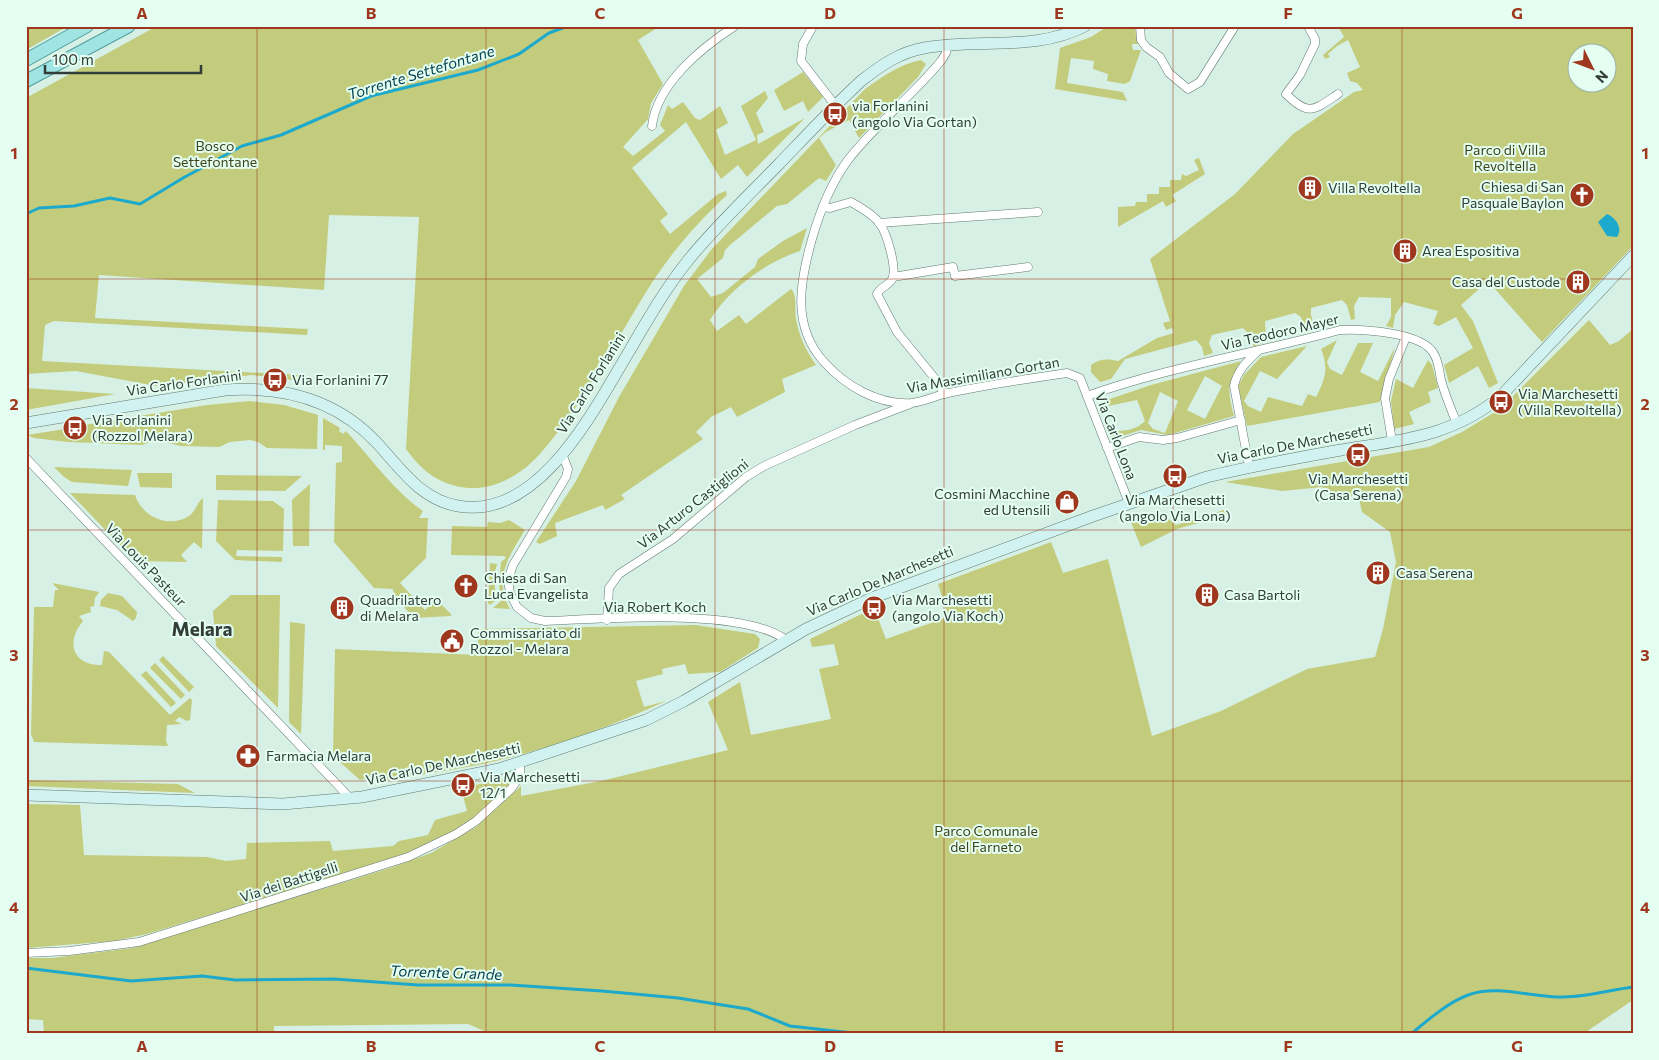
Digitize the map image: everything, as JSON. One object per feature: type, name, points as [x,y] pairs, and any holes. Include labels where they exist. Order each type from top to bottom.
[{"type":"main road","points":[[26,60],[87,26]]},
{"type":"main road","points":[[26,81],[129,26]]},
{"type":"main road","name":"Via Carlo Forlanini","points":[[26,423],[225,390],[254,388],[286,391],[324,404],[356,424],[376,442],[407,478],[427,494],[447,503],[470,508],[507,500],[531,483],[562,454],[584,426],[687,261],[724,219],[836,105],[879,66],[914,50],[947,44],[1031,41],[1058,37],[1086,26]]},
{"type":"main road","name":"Via Carlo De Marchesetti","points":[[26,795],[248,804],[282,804],[350,798],[520,764],[614,733],[652,718],[786,640],[844,610],[888,591],[1129,503],[1207,477],[1249,466],[1430,434],[1457,424],[1500,396],[1633,256]]},
{"type":"street","points":[[652,126],[654,114],[671,82],[704,50],[735,26]]},
{"type":"street","points":[[813,26],[803,44],[802,61],[836,105]]},
{"type":"street","points":[[1140,26],[1141,40],[1146,47],[1160,57],[1169,73],[1188,90],[1200,82],[1235,26]]},
{"type":"street","points":[[1308,26],[1315,39],[1315,44],[1300,75],[1286,94],[1299,107],[1306,110],[1315,109],[1338,94]]},
{"type":"street","name":"Via Massimiliano Gortan","points":[[947,44],[946,53],[932,72],[882,121],[849,160],[833,183],[823,207],[804,266],[800,289],[803,323],[809,339],[821,359],[834,373],[853,388],[891,401],[911,403],[944,394],[1067,373],[1080,378]]},
{"type":"street","points":[[823,207],[830,208],[851,202],[879,223],[890,249],[893,277],[890,283],[880,288],[877,294],[897,332],[937,381],[944,394]]},
{"type":"street","points":[[879,223],[1038,212]]},
{"type":"street","points":[[893,277],[952,268],[955,276],[1028,267]]},
{"type":"street","name":"Via Teodoro Mayer","points":[[1087,396],[1129,381],[1340,330],[1376,331],[1406,337],[1429,347],[1434,352],[1446,397],[1457,424]]},
{"type":"street","points":[[1392,441],[1386,398],[1389,378],[1406,337]]},
{"type":"street","points":[[1249,466],[1234,386],[1236,378],[1247,361],[1260,350]]},
{"type":"street","name":"Via Carlo Lona","points":[[1080,378],[1129,503]]},
{"type":"street","name":"Via Arturo Castiglioni","points":[[607,620],[609,588],[619,574],[673,539],[746,477],[764,466],[855,425],[911,403]]},
{"type":"street","points":[[1107,448],[1139,438],[1163,440],[1184,437],[1241,420]]},
{"type":"street","name":"Via Robert Koch","points":[[562,454],[568,469],[566,477],[513,565],[508,580],[510,593],[517,607],[537,620],[672,618],[714,620],[770,630],[786,640]]},
{"type":"street","name":"Via Louis Pasteur","points":[[26,458],[350,798]]},
{"type":"street","name":"Via dei Battigelli","points":[[26,953],[69,951],[139,942],[408,857],[456,834],[476,821],[511,790],[520,776],[520,764]]},
{"type":"green space","points":[[26,26],[68,26],[26,50]]},
{"type":"green space","name":"Bosco Settefontane","points":[[157,26],[660,26],[638,40],[663,84],[651,103],[648,119],[623,147],[633,156],[665,131],[660,125],[668,105],[672,109],[683,102],[695,118],[700,120],[720,106],[728,123],[716,130],[725,155],[756,140],[741,106],[765,91],[768,98],[756,113],[764,132],[757,135],[758,144],[805,118],[747,177],[738,165],[721,179],[686,122],[632,168],[668,214],[660,221],[670,234],[718,194],[726,191],[727,195],[688,235],[655,278],[586,392],[555,436],[538,456],[521,471],[501,482],[479,488],[467,488],[456,486],[434,477],[416,462],[406,449],[419,217],[329,215],[324,290],[99,275],[95,318],[308,329],[307,335],[54,321],[45,325],[42,361],[299,375],[302,381],[252,375],[156,386],[76,371],[26,374],[26,98]]},
{"type":"green space","points":[[1108,26],[1135,26],[1136,36],[1141,44],[1132,44],[1133,50],[1141,50],[1130,81],[1125,84],[1107,81],[1108,74],[1093,69],[1094,61],[1071,58],[1067,83],[1123,92],[1127,101],[1055,89],[1060,48],[1091,37]]},
{"type":"green space","name":"Parco di Villa Revoltella","points":[[1343,26],[1633,26],[1633,246],[1542,342],[1488,281],[1461,305],[1473,321],[1498,383],[1489,388],[1478,366],[1449,383],[1444,365],[1473,348],[1456,317],[1439,326],[1433,324],[1438,311],[1404,302],[1395,315],[1393,328],[1386,326],[1391,317],[1391,298],[1359,297],[1354,306],[1355,319],[1351,320],[1347,305],[1342,300],[1311,308],[1315,330],[1306,333],[1301,317],[1295,313],[1265,321],[1266,341],[1254,347],[1248,333],[1243,328],[1212,335],[1209,343],[1213,353],[1204,356],[1202,347],[1196,340],[1125,359],[1111,379],[1100,382],[1091,372],[1091,365],[1094,363],[1104,360],[1118,361],[1157,338],[1174,333],[1172,328],[1166,330],[1163,323],[1170,321],[1150,259],[1235,194],[1293,134],[1354,92],[1363,90],[1357,83],[1350,81],[1347,73],[1360,67],[1348,40],[1328,54],[1330,57],[1325,59],[1323,55],[1344,37],[1339,28]]},
{"type":"green space","points":[[921,60],[926,64],[918,77],[859,138],[849,120],[826,132],[819,138],[836,165],[826,181],[819,178],[787,204],[777,206],[730,245],[725,250],[723,258],[697,279],[711,297],[723,293],[755,267],[758,259],[783,241],[807,228],[800,251],[774,262],[749,278],[727,298],[710,320],[717,331],[739,315],[746,324],[791,289],[794,295],[795,315],[799,331],[806,349],[816,365],[782,379],[785,392],[737,417],[731,407],[711,417],[696,432],[703,439],[621,495],[625,499],[605,510],[603,505],[555,523],[557,536],[540,544],[536,542],[576,481],[619,397],[684,286],[711,250],[865,89],[899,68]]},
{"type":"green space","points":[[803,72],[823,97],[808,112],[803,101],[784,111],[774,90]]},
{"type":"green space","points":[[1199,158],[1205,174],[1172,195],[1176,201],[1166,207],[1163,201],[1118,227],[1118,207],[1135,206],[1136,202],[1147,202],[1147,194],[1159,194],[1159,187],[1170,187],[1170,180],[1181,180],[1182,174],[1186,176],[1199,170],[1194,160]]},
{"type":"green space","name":"Parco Comunale del Farneto","points":[[1589,320],[1610,345],[1619,341],[1633,329],[1633,1000],[1583,1034],[491,1034],[468,1024],[274,1026],[274,1034],[44,1034],[43,1020],[26,1019],[26,958],[52,958],[132,948],[393,867],[431,853],[476,827],[521,786],[521,796],[601,781],[728,750],[708,702],[740,682],[751,735],[831,719],[819,669],[839,665],[834,644],[812,647],[810,639],[874,608],[886,639],[948,617],[938,584],[1051,542],[1063,573],[1108,559],[1152,736],[1221,711],[1307,669],[1375,657],[1383,629],[1396,562],[1390,532],[1362,512],[1359,498],[1323,491],[1323,487],[1282,491],[1225,482],[1429,447],[1462,432],[1500,409]]},
{"type":"green space","points":[[1337,340],[1327,362],[1330,369],[1342,375],[1358,343],[1373,343],[1360,372],[1378,381],[1395,347],[1380,402],[1247,426],[1238,386],[1244,375],[1261,357],[1307,346],[1277,379],[1260,371],[1244,401],[1248,406],[1261,412],[1268,397],[1302,406],[1308,394],[1316,397],[1324,379],[1325,362],[1321,349]]},
{"type":"green space","points":[[1428,360],[1432,365],[1438,388],[1428,392],[1431,402],[1409,412],[1414,424],[1394,429],[1391,401],[1396,379],[1413,388]]},
{"type":"green space","points":[[1241,361],[1233,376],[1230,388],[1230,400],[1234,416],[1168,435],[1141,430],[1112,439],[1109,432],[1132,429],[1145,421],[1137,400],[1099,408],[1098,403],[1151,385]],"holes":[[[1205,376],[1222,386],[1205,419],[1187,410]],[[1160,392],[1178,401],[1165,433],[1153,429],[1148,423]]]},
{"type":"green space","points":[[26,388],[115,394],[26,410]]},
{"type":"green space","points":[[250,401],[284,405],[318,415],[317,449],[267,448],[258,442],[250,440],[230,442],[219,447],[181,446],[157,440],[142,445],[68,442],[34,438],[27,435],[71,428],[72,431],[79,429],[78,426],[207,405]]},
{"type":"green space","points":[[323,418],[340,428],[339,431],[343,434],[346,431],[392,484],[423,511],[419,518],[428,518],[426,558],[400,583],[425,610],[436,599],[451,616],[414,618],[394,596],[393,589],[374,588],[334,542],[336,463],[342,462],[342,446],[325,445],[325,450],[323,450]]},
{"type":"green space","points":[[54,467],[132,470],[128,486],[72,482]]},
{"type":"green space","points":[[137,473],[172,473],[172,488],[140,487]]},
{"type":"green space","points":[[216,475],[302,476],[285,491],[216,490]]},
{"type":"green space","points":[[310,484],[309,546],[293,546],[292,500]]},
{"type":"green space","points":[[70,493],[135,495],[139,503],[150,515],[165,521],[181,520],[189,516],[203,498],[202,549],[194,542],[181,555],[187,562],[135,561]]},
{"type":"green space","points":[[218,500],[273,501],[284,509],[283,551],[237,550],[236,556],[282,557],[282,562],[235,560],[216,541]]},
{"type":"green space","points":[[1227,509],[1230,511],[1226,515],[1177,529],[1141,547],[1128,515],[1137,512],[1148,517],[1162,514],[1176,525]]},
{"type":"green space","points":[[509,520],[525,530],[509,559],[503,578],[505,598],[510,609],[493,608],[501,601],[499,584],[501,562],[506,558],[504,556],[451,555],[452,526],[487,527],[488,522],[500,523]]},
{"type":"green space","points":[[490,563],[497,564],[494,576],[496,600],[490,605],[488,603]]},
{"type":"green space","points":[[52,583],[99,592],[95,598],[94,606],[90,607],[91,612],[79,616],[83,621],[77,629],[73,644],[78,657],[84,662],[102,665],[104,651],[109,652],[170,715],[190,698],[192,700],[190,720],[187,721],[179,717],[175,721],[182,724],[167,725],[166,741],[168,746],[34,742],[31,734],[34,607],[53,607],[55,590],[59,590]]},
{"type":"green space","points":[[108,593],[122,596],[137,612],[136,618],[133,621],[117,610],[100,606],[101,600]]},
{"type":"green space","points":[[231,595],[280,595],[278,708],[216,646],[213,611]]},
{"type":"green space","points":[[290,622],[305,624],[301,734],[289,722]]},
{"type":"green space","points":[[695,625],[755,634],[760,639],[758,648],[720,672],[688,674],[685,664],[662,669],[663,674],[636,681],[644,707],[666,701],[576,737],[507,758],[469,767],[375,782],[370,778],[360,780],[333,756],[335,649],[478,655],[478,629]]},
{"type":"green space","points":[[163,656],[194,687],[189,692],[159,660]]},
{"type":"green space","points":[[155,663],[185,695],[181,699],[150,668]]},
{"type":"green space","points":[[146,671],[176,703],[171,707],[141,675]]},
{"type":"green space","points":[[509,778],[511,782],[492,804],[469,822],[444,837],[388,860],[147,934],[114,941],[26,948],[26,804],[80,805],[84,855],[207,857],[226,861],[246,859],[247,843],[330,841],[333,851],[393,846],[399,841],[428,835],[435,820],[467,811],[461,788]]},
{"type":"green space","points":[[26,780],[178,784],[195,793],[26,786]]},
{"type":"water","points":[[1607,214],[1618,224],[1619,234],[1617,237],[1607,236],[1598,222]]},
{"type":"waterway","name":"Torrente Settefontane","points":[[26,214],[39,208],[74,206],[110,198],[140,204],[242,146],[281,135],[371,96],[478,70],[519,54],[549,33],[568,26]]},
{"type":"waterway","name":"Torrente Grande","points":[[26,968],[131,981],[202,976],[235,980],[334,979],[418,985],[511,985],[602,991],[678,998],[748,1009],[790,1026],[862,1034]]},
{"type":"waterway","name":"Torrente Grande","points":[[1411,1034],[1453,1002],[1479,992],[1503,991],[1552,997],[1573,997],[1633,987]]},
{"type":"place","name":"via Forlanini (angolo Via Gortan)","points":[[835,114]]},
{"type":"place","name":"Villa Revoltella","points":[[1310,188]]},
{"type":"place","name":"Chiesa di San Pasquale Baylon","points":[[1582,195]]},
{"type":"place","name":"Area Espositiva","points":[[1405,251]]},
{"type":"place","name":"Casa del Custode","points":[[1578,282]]},
{"type":"place","name":"Via Forlanini 77","points":[[275,380]]},
{"type":"place","name":"Via Marchesetti (Villa Revoltella)","points":[[1501,402]]},
{"type":"place","name":"Via Forlanini (Rozzol Melara)","points":[[75,428]]},
{"type":"place","name":"Via Marchesetti (Casa Serena)","points":[[1358,455]]},
{"type":"place","name":"Via Marchesetti (angolo Via Lona)","points":[[1175,476]]},
{"type":"place","name":"Cosmini Macchine ed Utensili","points":[[1067,502]]},
{"type":"place","name":"Casa Serena","points":[[1378,573]]},
{"type":"place","name":"Chiesa di San Luca Evangelista","points":[[466,586]]},
{"type":"place","name":"Casa Bartoli","points":[[1207,595]]},
{"type":"place","name":"Quadrilatero di Melara","points":[[342,608]]},
{"type":"place","name":"Via Marchesetti (angolo Via Koch)","points":[[874,608]]},
{"type":"place","name":"Commissariato di Rozzol - Melara","points":[[452,641]]},
{"type":"place","name":"Farmacia Melara","points":[[248,756]]},
{"type":"place","name":"Via Marchesetti 12/1","points":[[463,785]]},
{"type":"district","name":"Melara","points":[[202,629]]}]
